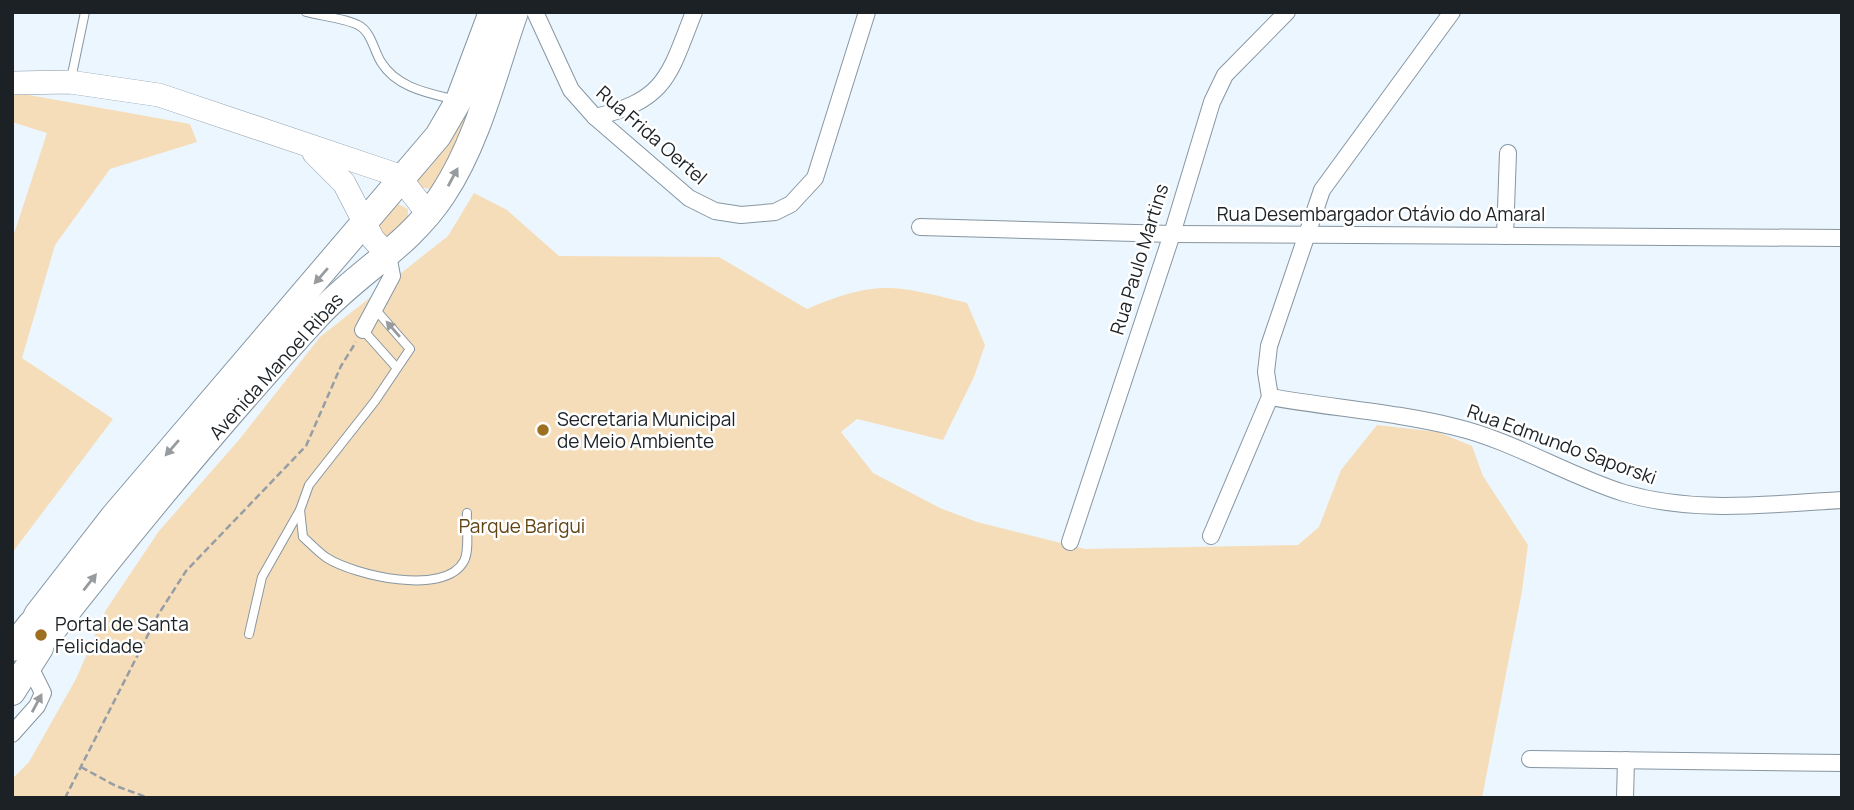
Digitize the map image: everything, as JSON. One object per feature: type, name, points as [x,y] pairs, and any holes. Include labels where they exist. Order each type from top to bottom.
[{"type":"main road","name":"Avenida Manoel Ribas","points":[[12,648],[37,638],[316,317],[388,256],[429,215],[460,163],[515,12]]},
{"type":"main road","name":"Avenida Manoel Ribas","points":[[12,692],[37,638],[114,516],[438,135],[458,100],[489,21]]},
{"type":"main road","points":[[489,21],[498,45],[492,77]]},
{"type":"street","name":"Rua Frida Oertel","points":[[535,12],[571,90],[596,117],[678,190],[702,206],[741,215],[775,212],[791,204],[815,178],[867,12]]},
{"type":"street","points":[[596,117],[631,107],[656,92],[673,65],[694,12]]},
{"type":"street","name":"Rua Paulo Martins","points":[[1070,542],[1172,234],[1188,172],[1218,87],[1236,63],[1287,12]]},
{"type":"street","points":[[1211,536],[1270,397],[1266,372],[1269,346],[1317,199],[1328,179],[1452,12]]},
{"type":"street","points":[[12,82],[70,82],[159,95],[217,112],[306,147],[401,179],[429,215]]},
{"type":"street","points":[[306,147],[344,183],[373,239],[388,256],[392,276],[363,330]]},
{"type":"street","points":[[1505,236],[1508,153]]},
{"type":"street","name":"Rua Desembargador Otávio do Amaral","points":[[920,227],[1172,234],[1842,238]]},
{"type":"street","name":"Rua Edmundo Saporski","points":[[1270,397],[1457,427],[1500,441],[1593,482],[1649,499],[1703,507],[1842,500]]},
{"type":"street","points":[[12,734],[37,706],[43,693],[37,638]]},
{"type":"street","points":[[1530,759],[1842,763]]},
{"type":"street","points":[[1625,798],[1626,760]]},
{"type":"lane","points":[[70,82],[85,12]]},
{"type":"lane","points":[[306,12],[359,25],[367,33],[382,64],[396,80],[421,91],[458,100]]},
{"type":"lane","points":[[249,634],[262,577],[300,510],[310,485],[376,401],[410,349],[375,309]]},
{"type":"lane","points":[[363,330],[396,367]]},
{"type":"lane","points":[[300,510],[303,537],[328,559],[392,580],[425,582],[456,570],[465,560],[467,513]]},
{"type":"path","points":[[65,798],[186,571],[306,446],[341,366],[363,330]]},
{"type":"path","points":[[81,767],[116,786],[149,798]]},
{"type":"green space","points":[[12,92],[190,124],[197,142],[110,169],[55,245],[22,358],[113,419],[12,553],[12,240],[47,133],[12,122]]},
{"type":"green space","points":[[460,113],[470,117],[453,156],[432,189],[423,188],[417,182],[417,174]]},
{"type":"green space","name":"Parque Barigui","points":[[474,193],[507,210],[559,256],[719,257],[807,309],[851,293],[886,288],[921,292],[967,303],[985,345],[974,377],[943,440],[857,419],[841,432],[873,473],[940,508],[977,522],[1085,549],[1298,545],[1319,527],[1341,470],[1377,425],[1438,432],[1472,446],[1483,476],[1528,545],[1522,591],[1482,798],[12,798],[12,779],[29,762],[76,679],[106,610],[159,531],[238,441],[320,337],[448,236]]},
{"type":"green space","points":[[398,204],[408,209],[408,218],[386,241],[376,227]]},
{"type":"place","name":"Secretaria Municipal de Meio Ambiente","points":[[543,430]]},
{"type":"place","name":"Portal de Santa Felicidade","points":[[41,635]]}]
